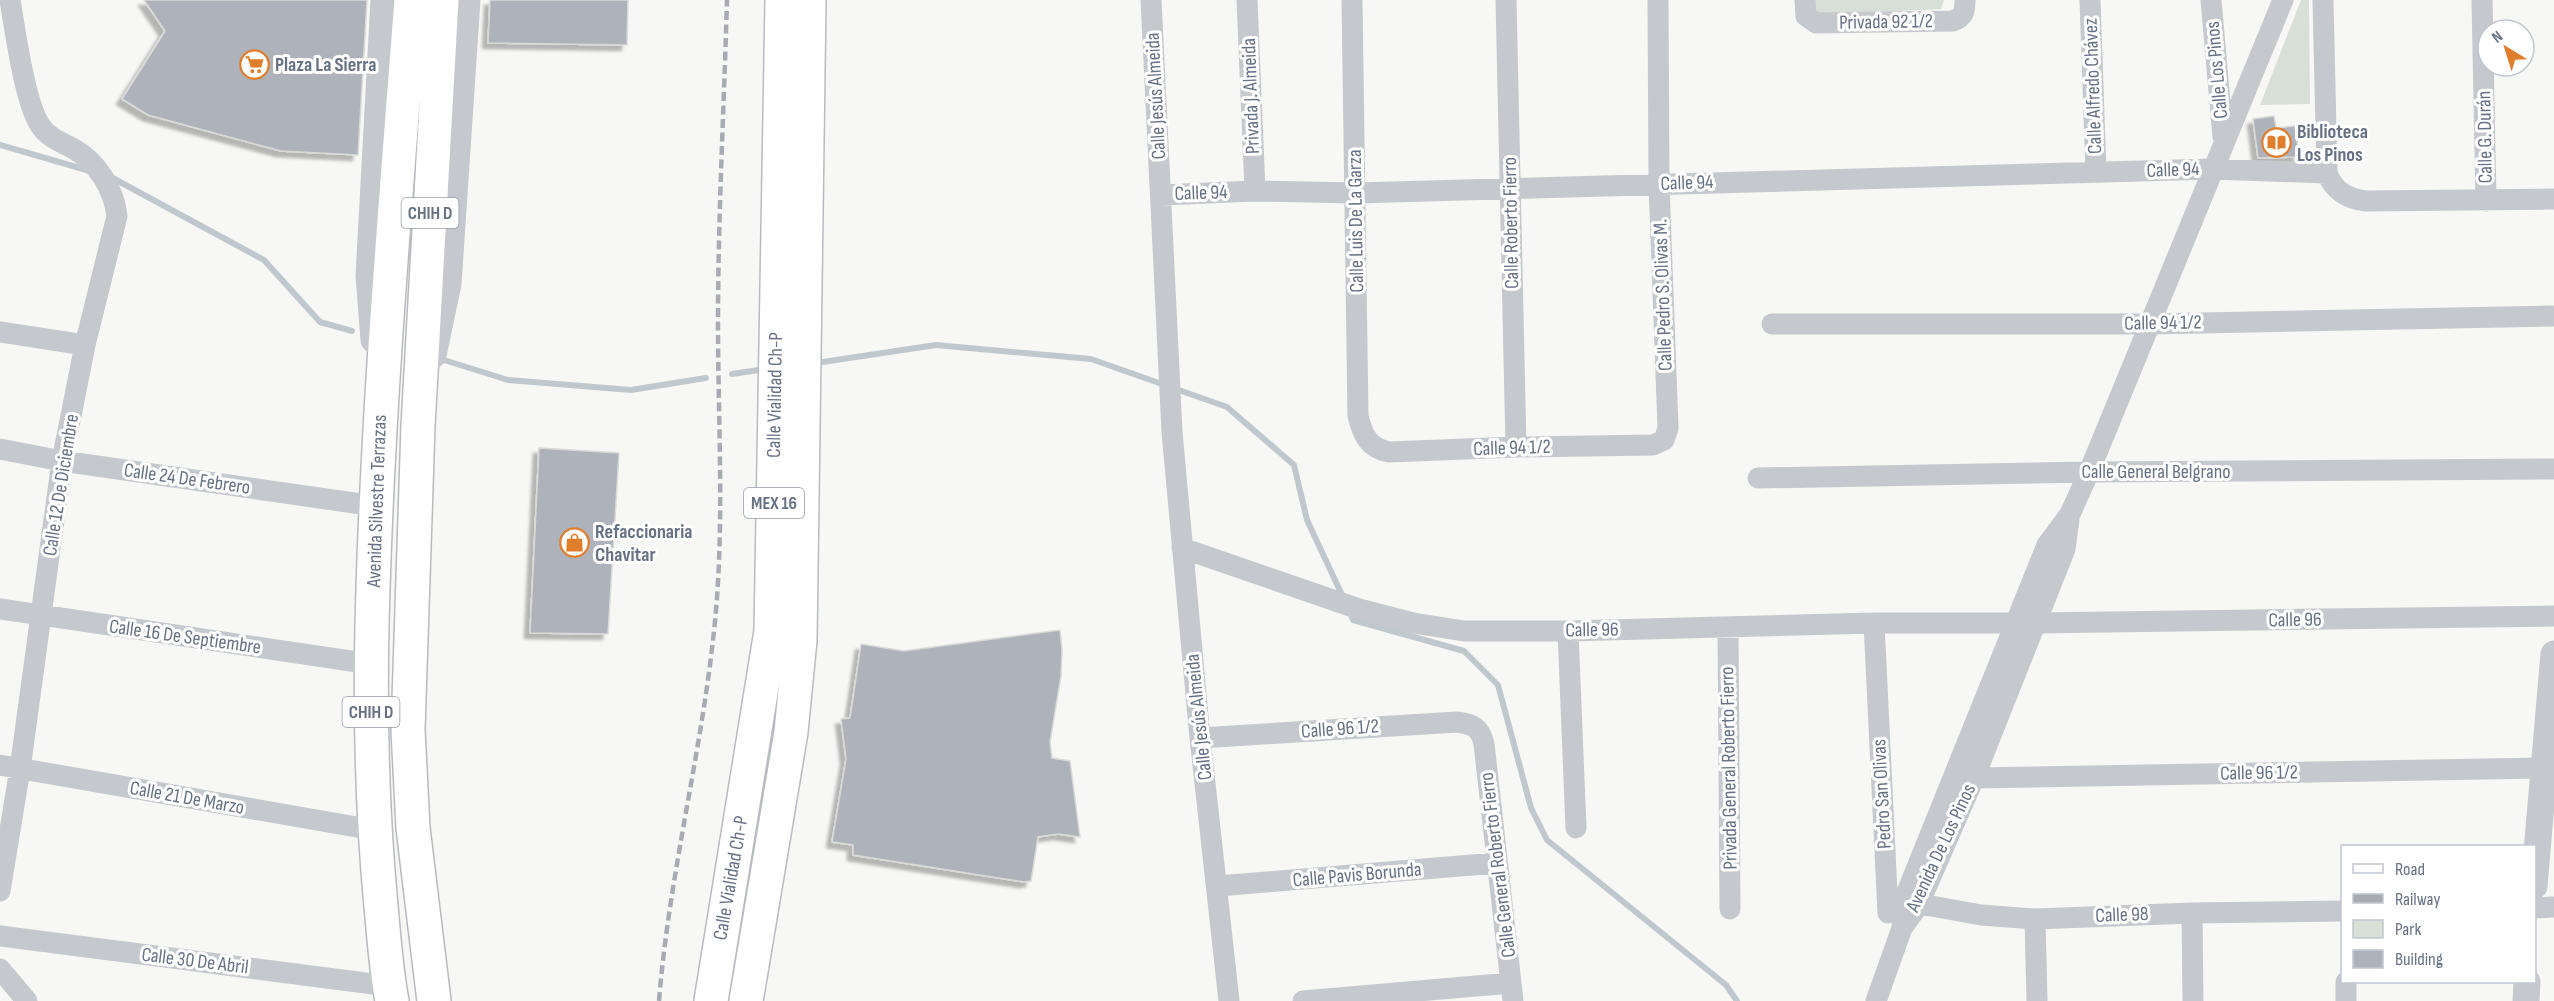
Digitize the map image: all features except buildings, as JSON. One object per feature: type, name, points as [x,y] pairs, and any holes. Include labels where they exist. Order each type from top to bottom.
[{"type":"main road","name":"Avenida Silvestre Terrazas","points":[[391,994],[374,830],[370,749],[371,664],[379,422],[411,0]]},
{"type":"main road","name":"Avenida Silvestre Terrazas","points":[[434,1001],[413,828],[408,730],[418,426],[442,0]]},
{"type":"main road","name":"Calle Vialidad Ch-P","points":[[711,1001],[771,631],[782,0]]},
{"type":"main road","name":"Calle Vialidad Ch-P","points":[[746,1001],[791,732],[800,640],[809,0]]},
{"type":"street","name":"Calle 12 De Diciembre","points":[[0,891],[10,767],[42,616],[62,461],[86,345],[117,216],[116,202],[100,173],[86,157],[48,135],[35,117],[10,0]]},
{"type":"street","name":"CHIH D","points":[[379,422],[369,276],[384,0]]},
{"type":"street","name":"CHIH D","points":[[418,426],[448,284],[467,0]]},
{"type":"street","name":"Calle Jesús Almeida","points":[[1151,0],[1172,432],[1200,738],[1229,1001]]},
{"type":"street","name":"Privada J. Almeida","points":[[1247,0],[1255,191]]},
{"type":"street","name":"Calle Luis De La Garza","points":[[1352,0],[1358,417],[1367,441]]},
{"type":"street","name":"Calle Roberto Fierro","points":[[1506,0],[1516,447]]},
{"type":"street","name":"Calle Pedro S. Olivas M.","points":[[1658,0],[1659,184],[1668,428],[1664,440],[1659,443]]},
{"type":"street","name":"Calle Alfredo Chávez","points":[[2090,0],[2096,172]]},
{"type":"street","name":"Calle Los Pinos","points":[[2211,0],[2223,141]]},
{"type":"street","name":"Avenida De Los Pinos","points":[[1889,964],[1902,928],[1902,902],[2026,623],[2065,549],[2070,514],[2283,0]]},
{"type":"street","points":[[2323,0],[2331,180],[2353,200],[2554,199]]},
{"type":"street","name":"Calle G. Durán","points":[[2482,0],[2486,201]]},
{"type":"street","name":"Privada 92 1/2","points":[[1806,8],[1816,23],[1953,21],[1962,16],[1965,5]]},
{"type":"street","name":"Calle 94","points":[[1161,195],[1255,191],[1356,193],[2213,169],[2331,180]]},
{"type":"street","name":"Calle 94 1/2","points":[[1772,324],[2150,324],[2554,316]]},
{"type":"street","points":[[0,332],[86,345]]},
{"type":"street","name":"Calle 94 1/2","points":[[1367,441],[1377,450],[1389,452],[1659,443]]},
{"type":"street","name":"Calle 24 De Febrero","points":[[0,449],[62,461],[375,506]]},
{"type":"street","name":"Calle General Belgrano","points":[[1758,478],[2089,472],[2554,469]]},
{"type":"street","name":"Calle 96","points":[[1182,548],[1359,609],[1413,623],[1464,631],[1568,631],[1874,623],[2554,616]]},
{"type":"street","name":"Calle 16 De Septiembre","points":[[0,609],[371,664]]},
{"type":"street","name":"Pedro San Olivas","points":[[1874,623],[1902,902],[1889,964],[1889,1001]]},
{"type":"street","name":"Avenida De Los Pinos","points":[[1902,902],[1974,778],[2026,623]]},
{"type":"street","name":"Privada General Roberto Fierro","points":[[1728,627],[1730,909]]},
{"type":"street","points":[[1568,631],[1576,828]]},
{"type":"street","points":[[2536,873],[2554,654]]},
{"type":"street","name":"Calle 96 1/2","points":[[1200,738],[1457,722],[1474,725],[1479,729]]},
{"type":"street","name":"Calle General Roberto Fierro","points":[[1479,729],[1484,744],[1512,992]]},
{"type":"street","name":"Calle 21 De Marzo","points":[[10,767],[374,830]]},
{"type":"street","name":"Calle 96 1/2","points":[[1974,778],[2544,768]]},
{"type":"street","name":"Calle Pavis Borunda","points":[[1218,886],[1496,863]]},
{"type":"street","name":"Calle 98","points":[[1902,902],[1981,915],[2035,919],[2192,913],[2341,911]]},
{"type":"street","points":[[2536,908],[2554,908]]},
{"type":"street","points":[[2192,913],[2193,1001]]},
{"type":"street","points":[[2035,919],[2037,1001]]},
{"type":"street","name":"Calle 30 De Abril","points":[[0,936],[391,994]]},
{"type":"street","points":[[1876,1001],[1889,964]]},
{"type":"street","points":[[5,976],[27,1001]]},
{"type":"street","points":[[2346,983],[2346,1001]]},
{"type":"street","points":[[2526,1001],[2527,983]]},
{"type":"street","points":[[1303,1001],[1512,992]]},
{"type":"green space","points":[[1811,0],[1944,0],[1941,9],[1814,15]]},
{"type":"green space","points":[[2301,0],[2309,0],[2310,104],[2260,105]]},
{"type":"waterway","points":[[0,145],[90,171]]},
{"type":"waterway","points":[[109,176],[264,260],[320,322],[352,331]]},
{"type":"waterway","points":[[816,363],[936,345],[1091,359],[1227,407],[1294,465],[1307,520],[1343,597]]},
{"type":"waterway","points":[[444,360],[508,380],[631,390],[706,378]]},
{"type":"waterway","points":[[732,374],[759,370]]},
{"type":"waterway","points":[[1350,612],[1353,620],[1464,651],[1498,685],[1531,808],[1547,840],[1726,985],[1737,1001]]},
{"type":"railway","points":[[659,1001],[670,908],[708,677],[717,593],[720,516],[718,283],[727,0]]},
{"type":"place","name":"Plaza La Sierra","points":[[254,65]]},
{"type":"place","name":"Biblioteca Los Pinos","points":[[2276,143]]},
{"type":"place","name":"Refaccionaria Chavitar","points":[[574,543]]}]
